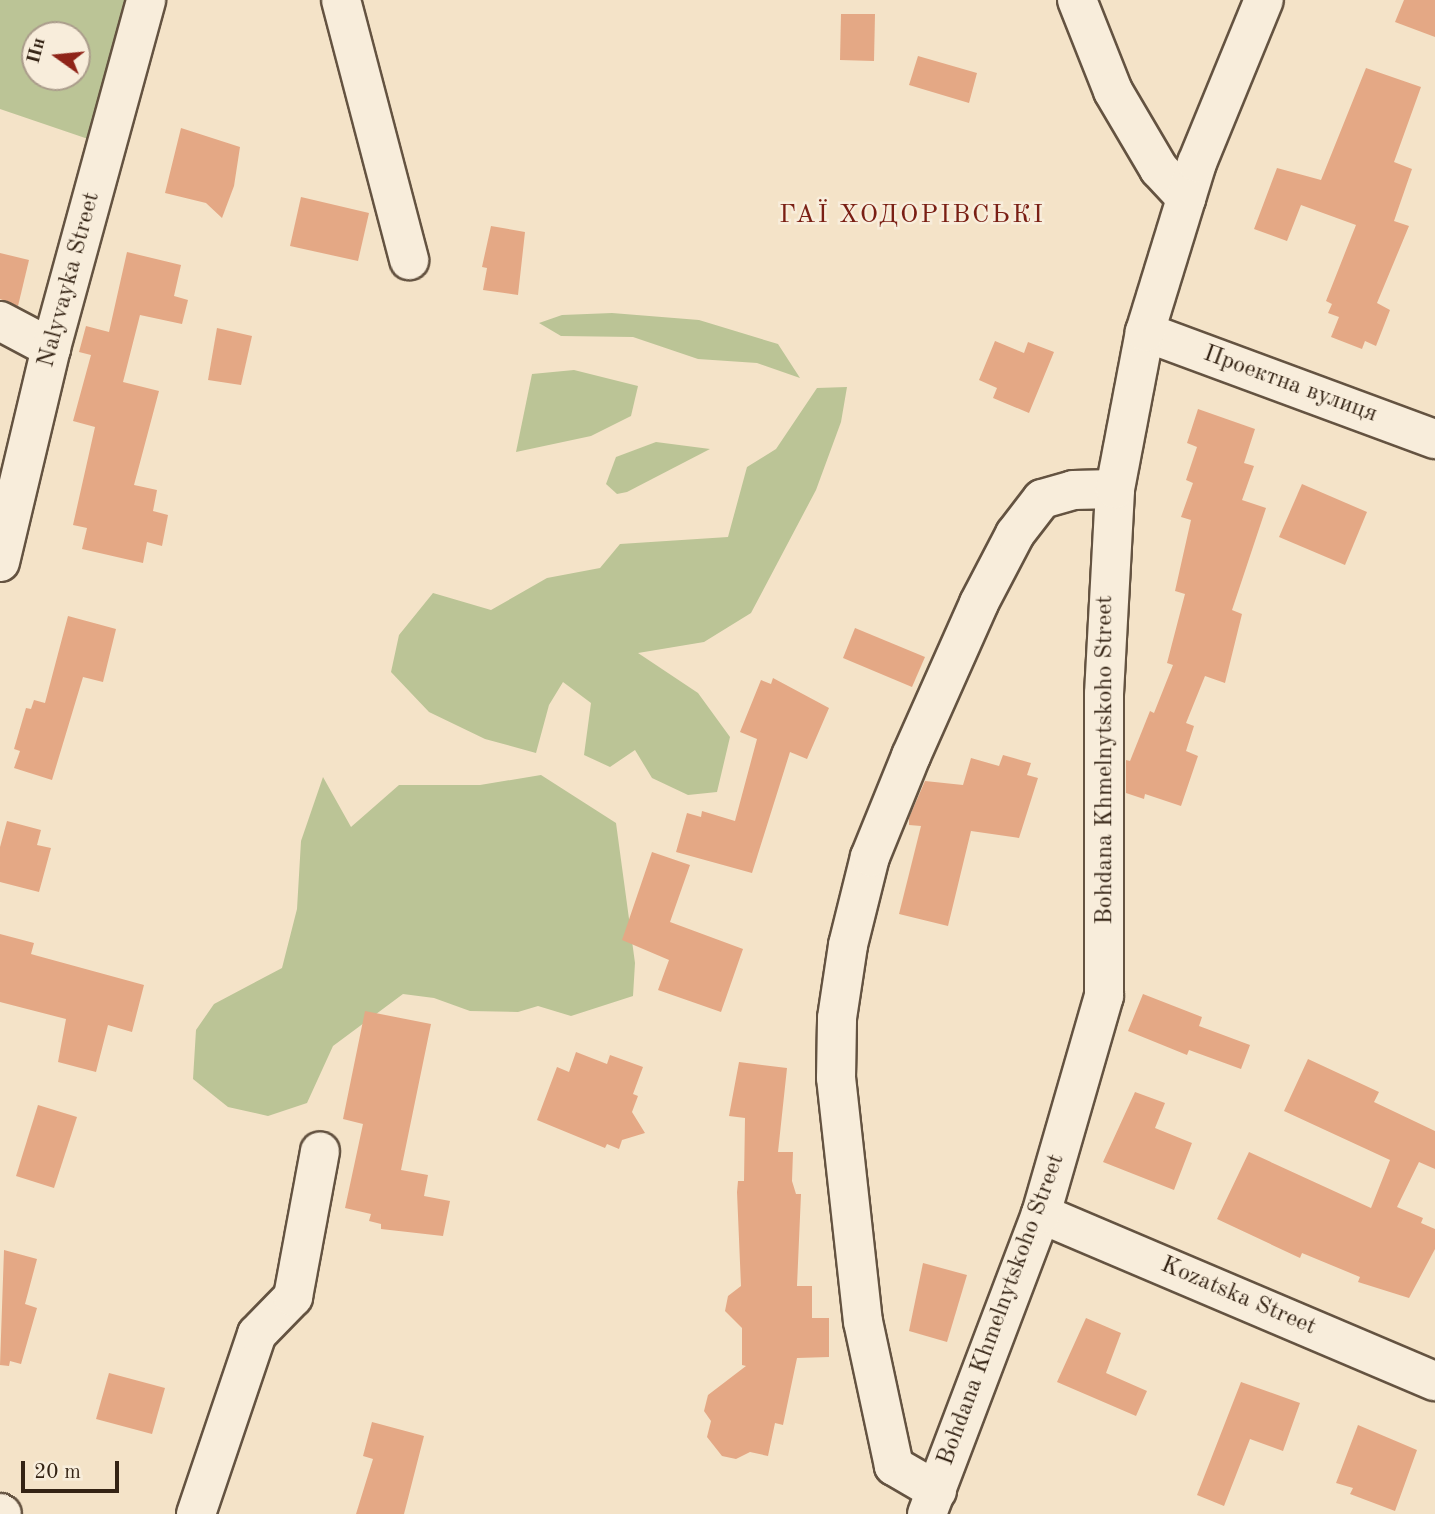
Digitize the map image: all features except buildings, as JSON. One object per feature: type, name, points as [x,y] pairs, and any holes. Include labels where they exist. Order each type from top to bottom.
[{"type":"street","name":"Nalyvayka Street","points":[[0,562],[51,348],[146,0]]},
{"type":"street","points":[[341,0],[409,260]]},
{"type":"street","points":[[1077,0],[1113,91],[1159,169],[1186,198]]},
{"type":"street","name":"Bohdana Khmelnytskoho Street","points":[[932,1502],[1041,1214],[1104,996],[1104,694],[1115,489],[1144,332],[1186,198],[1264,0]]},
{"type":"street","points":[[0,321],[51,348]]},
{"type":"street","name":"Проектна вулиця","points":[[1144,332],[1435,439]]},
{"type":"street","points":[[932,1502],[894,1466],[863,1322],[836,1078],[837,1018],[848,945],[870,857],[911,756],[979,603],[1015,534],[1042,499],[1073,490],[1115,489]]},
{"type":"street","points":[[196,1514],[257,1335],[293,1297],[320,1151]]},
{"type":"street","name":"Kozatska Street","points":[[1041,1214],[1435,1381]]},
{"type":"green space","points":[[0,0],[135,0],[94,141],[0,109]]},
{"type":"green space","points":[[612,313],[699,320],[778,344],[800,378],[757,363],[698,359],[633,337],[561,336],[539,323],[562,315]]},
{"type":"green space","points":[[574,370],[638,386],[631,416],[591,436],[516,452],[532,374]]},
{"type":"green space","points":[[847,387],[841,422],[816,490],[751,613],[704,642],[638,653],[698,693],[730,737],[717,792],[688,795],[652,778],[635,750],[610,767],[584,755],[591,703],[563,682],[549,705],[536,753],[485,739],[429,712],[391,672],[399,635],[433,593],[491,610],[547,578],[600,568],[620,544],[728,537],[747,467],[776,449],[817,388]]},
{"type":"green space","points":[[656,442],[710,449],[627,492],[617,494],[606,484],[616,457]]},
{"type":"green space","points":[[541,775],[616,823],[635,963],[633,996],[571,1016],[538,1006],[518,1012],[470,1011],[434,998],[403,994],[333,1046],[307,1103],[268,1116],[228,1107],[193,1079],[196,1030],[214,1004],[282,968],[297,909],[301,841],[323,777],[351,827],[399,785],[480,785]]},
{"type":"district","name":"ГАЇ ХОДОРІВСЬКІ","points":[[912,216]]}]
